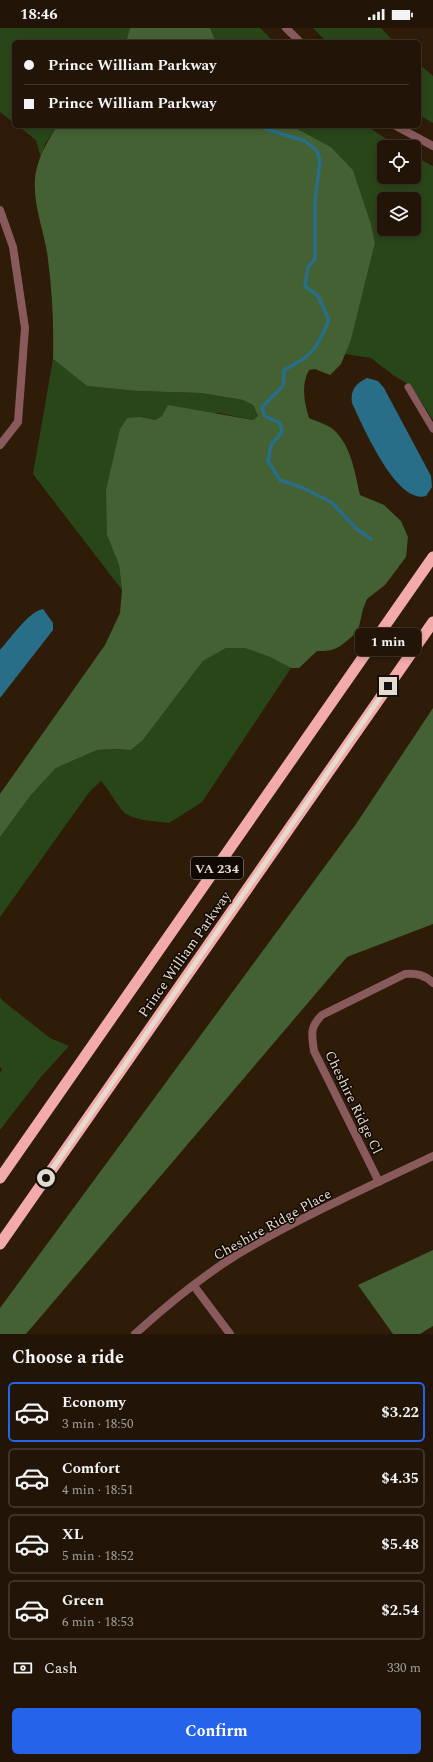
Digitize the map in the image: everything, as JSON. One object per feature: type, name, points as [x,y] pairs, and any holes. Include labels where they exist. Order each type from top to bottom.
[{"type":"highway","name":"Prince William Parkway","points":[[0,1178],[433,557]]},
{"type":"highway","name":"Prince William Parkway","points":[[0,1244],[433,622]]},
{"type":"street","points":[[286,28],[298,40]]},
{"type":"street","points":[[400,128],[433,146]]},
{"type":"street","points":[[0,210],[12,248],[25,328],[18,422],[0,445]]},
{"type":"street","name":"Cheshire Ridge Cl","points":[[379,1182],[314,1051],[312,1030],[315,1022],[322,1015],[405,974],[424,976],[433,983]]},
{"type":"street","name":"Cheshire Ridge Place","points":[[135,1334],[160,1312],[237,1255],[433,1156]]},
{"type":"street","points":[[194,1286],[230,1334]]},
{"type":"lane","points":[[408,387],[433,429]]},
{"type":"green space","points":[[0,28],[130,28],[127,40],[12,40],[12,121],[0,112]]},
{"type":"green space","points":[[130,28],[210,28],[215,40],[127,40]]},
{"type":"green space","points":[[210,28],[260,28],[272,40],[215,40]]},
{"type":"green space","points":[[313,28],[381,28],[392,40],[325,40]]},
{"type":"green space","points":[[421,66],[433,76],[433,123],[421,116]]},
{"type":"green space","points":[[21,128],[56,128],[45,144],[41,158],[36,140]]},
{"type":"green space","points":[[56,128],[296,128],[331,147],[353,170],[371,224],[375,243],[351,340],[341,364],[330,375],[315,369],[309,370],[306,376],[304,394],[309,418],[336,432],[346,446],[352,462],[360,495],[384,505],[401,521],[408,537],[406,557],[385,585],[367,599],[358,631],[340,646],[335,649],[317,651],[299,668],[291,668],[270,657],[245,648],[226,648],[203,661],[143,740],[131,750],[97,750],[56,768],[31,795],[0,837],[0,794],[105,645],[120,613],[122,590],[119,565],[107,535],[106,490],[120,429],[127,418],[141,417],[155,420],[162,416],[168,405],[253,420],[258,416],[253,405],[243,400],[201,393],[137,391],[87,386],[53,359],[53,319],[50,278],[47,252],[35,198],[37,165]]},
{"type":"green space","points":[[296,128],[370,128],[388,140],[377,140],[377,184],[421,184],[421,160],[433,166],[433,420],[411,386],[393,375],[371,358],[345,354],[351,340],[375,243],[371,224],[353,170],[331,147]]},
{"type":"green space","points":[[53,359],[87,386],[137,391],[201,393],[243,400],[253,405],[258,416],[253,420],[219,413],[162,416],[155,420],[141,417],[107,535],[119,565],[122,590],[33,474]]},
{"type":"green space","points":[[226,648],[245,648],[270,657],[291,668],[202,802],[169,823],[141,819],[123,812],[101,781],[90,791],[0,917],[0,837],[31,795],[56,768],[97,750],[131,750],[143,740],[203,661]]},
{"type":"green space","points":[[433,708],[433,924],[347,957],[26,1334],[0,1334],[0,1308],[356,824]]},
{"type":"green space","points":[[0,997],[50,1038],[69,1046],[40,1078],[0,1130],[0,1073],[2,1069],[0,1067]]},
{"type":"green space","points":[[433,1250],[433,1326],[420,1334],[393,1334],[358,1285]]},
{"type":"water","points":[[367,378],[378,381],[384,388],[431,476],[432,487],[426,496],[415,495],[403,488],[392,476],[364,428],[352,403],[352,394],[357,385]]},
{"type":"water","points":[[43,609],[53,623],[53,630],[0,698],[0,650],[26,620]]},
{"type":"waterway","points":[[265,128],[305,141],[317,151],[320,161],[315,201],[315,259],[308,267],[305,286],[318,296],[329,320],[317,345],[307,356],[284,370],[283,386],[262,407],[265,416],[280,423],[282,432],[271,445],[268,461],[280,480],[303,488],[331,502],[358,530],[371,539]]},
{"type":"route","points":[[46,1178],[388,686]]}]
